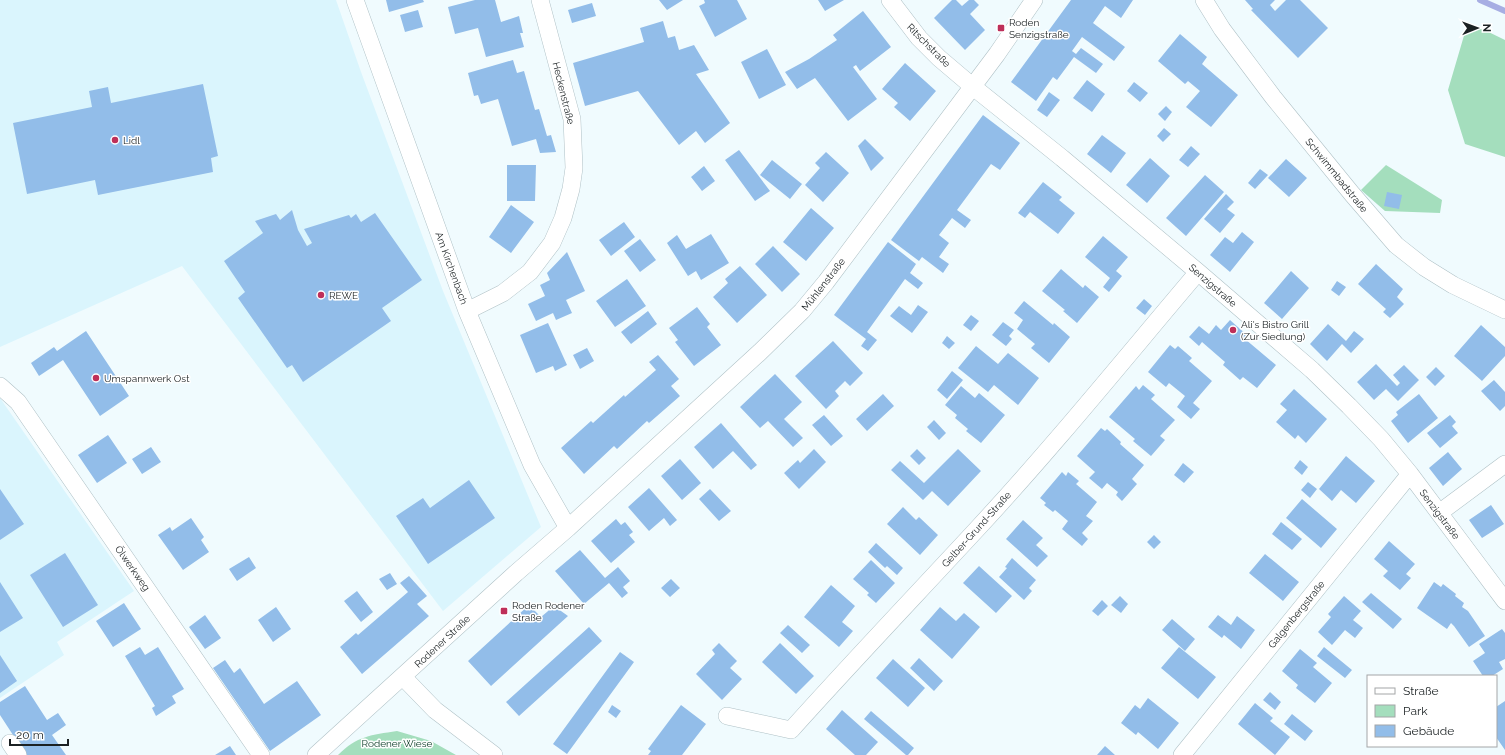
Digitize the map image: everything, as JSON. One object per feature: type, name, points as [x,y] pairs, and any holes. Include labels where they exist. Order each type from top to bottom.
[{"type":"street","name":"Am Kirchenbach","points":[[355,0],[468,311],[532,464],[568,528]]},
{"type":"street","name":"Heckenstraße","points":[[468,311],[503,293],[530,272],[552,243],[563,218],[571,189],[574,168],[572,119],[540,0]]},
{"type":"street","name":"Ritschstraße","points":[[890,0],[918,38],[972,86]]},
{"type":"street","name":"Mühlenstraße","points":[[568,528],[760,352],[802,311],[826,282],[997,54],[1034,0]]},
{"type":"street","name":"Schwimmbadstraße","points":[[1204,0],[1222,29],[1269,91],[1352,194],[1396,245],[1424,267],[1453,285],[1505,310]]},
{"type":"street","name":"Senzigstraße","points":[[972,86],[1062,158],[1198,272],[1323,380],[1381,439],[1410,474],[1505,602]]},
{"type":"street","name":"Gelber-Grund-Straße","points":[[727,716],[791,730],[842,673],[983,523],[1079,414],[1198,272]]},
{"type":"street","name":"Ölwerkweg","points":[[0,386],[18,402],[261,755]]},
{"type":"street","points":[[1440,513],[1505,464]]},
{"type":"street","name":"Galgenbergstraße","points":[[1182,755],[1410,474]]},
{"type":"street","name":"Rodener Straße","points":[[316,755],[516,573],[568,528]]},
{"type":"street","points":[[403,677],[435,710],[494,755]]},
{"type":"shaded area","points":[[0,0],[336,0],[361,72],[443,291],[541,527],[443,611],[182,266],[0,347]]},
{"type":"shaded area","points":[[0,398],[134,591],[57,642],[64,655],[0,698]]},
{"type":"green space","points":[[1468,22],[1505,40],[1505,157],[1465,144],[1448,90]]},
{"type":"green space","points":[[1386,165],[1442,200],[1440,213],[1385,211],[1361,190]]},
{"type":"green space","name":"Rodener Wiese","points":[[397,731],[431,741],[456,755],[338,755],[358,740],[365,737]]},
{"type":"building","points":[[386,0],[423,0],[424,2],[389,12]]},
{"type":"building","points":[[475,0],[495,0],[501,22],[519,16],[523,33],[520,33],[524,47],[486,57],[478,28],[455,34],[448,7]]},
{"type":"building","points":[[659,0],[683,0],[667,10]]},
{"type":"building","points":[[704,0],[737,0],[747,19],[715,37],[699,6],[705,3]]},
{"type":"building","points":[[818,0],[844,0],[825,11]]},
{"type":"building","points":[[952,0],[956,0],[962,6],[969,0],[974,0],[979,5],[970,14],[985,30],[965,50],[934,18]]},
{"type":"building","points":[[1071,0],[1133,0],[1121,18],[1105,6],[1093,23],[1125,47],[1114,61],[1082,37],[1072,51],[1076,54],[1081,48],[1103,64],[1096,73],[1074,57],[1057,80],[1053,77],[1036,101],[1011,82]]},
{"type":"building","points":[[1245,0],[1275,0],[1270,5],[1275,11],[1286,0],[1300,0],[1328,28],[1298,58],[1251,10],[1253,9]]},
{"type":"building","points":[[592,3],[596,16],[572,23],[568,10]]},
{"type":"building","points":[[418,10],[423,27],[405,32],[400,15]]},
{"type":"building","points":[[863,11],[891,47],[860,71],[856,65],[853,67],[877,99],[848,121],[815,78],[797,89],[785,72],[809,59],[837,40],[833,35]]},
{"type":"building","points":[[663,21],[668,38],[675,36],[679,50],[694,45],[709,70],[696,74],[730,123],[705,143],[696,131],[679,145],[638,91],[585,106],[573,63],[644,42],[640,28]]},
{"type":"building","points":[[1180,34],[1207,57],[1202,64],[1238,95],[1211,127],[1186,107],[1200,91],[1188,81],[1185,84],[1158,61]]},
{"type":"building","points":[[767,49],[786,85],[759,99],[741,62]]},
{"type":"building","points":[[513,60],[517,73],[524,71],[535,110],[539,109],[547,136],[551,135],[556,152],[540,153],[536,139],[512,146],[498,99],[481,104],[478,95],[474,96],[468,73]]},
{"type":"building","points":[[905,63],[936,91],[910,121],[894,107],[898,103],[882,89]]},
{"type":"building","points":[[1087,80],[1105,94],[1092,112],[1073,98]]},
{"type":"building","points":[[1134,82],[1148,93],[1140,102],[1127,91]]},
{"type":"building","name":"Lidl","points":[[203,84],[218,156],[211,158],[213,172],[98,195],[95,180],[27,194],[13,123],[92,107],[89,91],[108,87],[111,103]]},
{"type":"building","points":[[1049,92],[1060,100],[1047,117],[1037,110]]},
{"type":"building","points":[[1166,106],[1172,112],[1165,121],[1158,114]]},
{"type":"building","points":[[983,115],[1020,143],[1000,170],[991,164],[957,210],[971,220],[965,228],[952,218],[939,235],[949,243],[939,257],[949,264],[943,273],[922,257],[919,261],[891,240]]},
{"type":"building","points":[[1164,128],[1171,134],[1163,142],[1157,136]]},
{"type":"building","points":[[1102,135],[1126,153],[1111,173],[1087,154]]},
{"type":"building","points":[[865,139],[884,158],[871,171],[858,146]]},
{"type":"building","points":[[1191,146],[1200,154],[1188,167],[1179,160]]},
{"type":"building","points":[[739,150],[770,191],[755,201],[725,160]]},
{"type":"building","points":[[826,152],[849,173],[823,202],[805,185],[820,168],[815,163]]},
{"type":"building","points":[[1150,158],[1170,176],[1147,203],[1126,185]]},
{"type":"building","points":[[1286,159],[1307,178],[1289,197],[1268,178]]},
{"type":"building","points":[[772,160],[802,184],[790,199],[760,175]]},
{"type":"building","points":[[507,165],[536,165],[535,201],[507,201]]},
{"type":"building","points":[[704,166],[715,181],[702,191],[691,177]]},
{"type":"building","points":[[1260,169],[1268,175],[1255,189],[1248,183]]},
{"type":"building","points":[[1205,175],[1224,192],[1186,236],[1166,218]]},
{"type":"building","points":[[1043,182],[1062,197],[1059,200],[1075,213],[1058,234],[1030,212],[1025,218],[1018,213]]},
{"type":"building","points":[[1387,192],[1402,195],[1399,209],[1384,206]]},
{"type":"building","points":[[1226,194],[1234,202],[1227,209],[1235,215],[1220,233],[1204,219]]},
{"type":"building","points":[[511,205],[534,222],[511,253],[489,237]]},
{"type":"building","points":[[811,208],[834,228],[806,261],[783,242]]},
{"type":"building","name":"REWE","points":[[292,210],[298,230],[307,246],[312,243],[304,229],[349,215],[351,218],[356,214],[361,222],[375,213],[422,280],[382,308],[391,321],[303,382],[292,365],[287,368],[238,298],[245,292],[224,261],[263,233],[255,221],[276,214],[280,220]]},
{"type":"building","points":[[624,222],[635,237],[611,256],[599,240]]},
{"type":"building","points":[[1242,232],[1254,242],[1230,272],[1210,255],[1225,237],[1233,243]]},
{"type":"building","points":[[711,234],[729,263],[701,280],[696,271],[688,276],[667,243],[677,235],[686,249]]},
{"type":"building","points":[[1103,236],[1128,257],[1116,271],[1122,276],[1109,292],[1103,287],[1110,278],[1085,257]]},
{"type":"building","points":[[640,239],[656,260],[640,272],[624,251]]},
{"type":"building","points":[[888,242],[916,264],[910,273],[923,283],[918,289],[905,279],[867,332],[877,340],[868,351],[861,346],[866,339],[834,315]]},
{"type":"building","points":[[773,246],[800,274],[782,292],[755,264]]},
{"type":"building","points":[[567,252],[585,291],[566,300],[572,313],[556,320],[553,313],[536,321],[528,304],[545,296],[540,285],[550,280],[547,273]]},
{"type":"building","points":[[1376,264],[1403,289],[1397,297],[1404,304],[1390,318],[1383,312],[1386,309],[1358,284]]},
{"type":"building","points":[[740,266],[767,295],[737,323],[713,297],[728,283],[725,279]]},
{"type":"building","points":[[1061,269],[1083,288],[1085,285],[1099,297],[1077,323],[1063,311],[1065,310],[1042,291]]},
{"type":"building","points":[[1291,271],[1309,288],[1282,319],[1264,303]]},
{"type":"building","points":[[627,279],[646,306],[615,327],[596,301]]},
{"type":"building","points":[[1337,281],[1346,287],[1339,296],[1331,290]]},
{"type":"building","points":[[1144,299],[1152,306],[1145,315],[1136,308]]},
{"type":"building","points":[[1024,301],[1070,337],[1049,363],[1031,348],[1035,344],[1017,329],[1023,320],[1014,313]]},
{"type":"building","points":[[918,305],[928,312],[912,333],[890,316],[899,306],[911,315]]},
{"type":"building","points":[[697,307],[710,324],[707,327],[721,345],[694,366],[675,342],[678,340],[669,328]]},
{"type":"building","points":[[648,311],[657,324],[631,344],[621,332]]},
{"type":"building","points":[[971,315],[979,321],[971,331],[963,325]]},
{"type":"building","points":[[1230,320],[1248,336],[1245,339],[1276,365],[1257,388],[1243,377],[1240,380],[1223,365],[1225,362],[1202,342],[1199,346],[1189,337],[1199,326],[1209,334],[1216,325],[1221,330]]},
{"type":"building","points":[[1003,322],[1014,330],[1009,336],[1012,339],[1006,346],[992,335]]},
{"type":"building","points":[[548,323],[567,365],[555,371],[553,366],[536,373],[520,335]]},
{"type":"building","points":[[1328,324],[1346,341],[1354,331],[1364,339],[1351,353],[1342,344],[1327,361],[1310,344]]},
{"type":"building","points":[[1481,325],[1505,347],[1505,356],[1482,381],[1454,356]]},
{"type":"building","name":"Umspannwerk Ost","points":[[86,331],[129,396],[100,416],[63,360],[39,376],[31,363],[54,347],[57,351]]},
{"type":"building","points":[[947,336],[955,343],[949,349],[942,343]]},
{"type":"building","points":[[833,341],[863,373],[850,386],[845,381],[835,391],[839,396],[826,409],[795,376]]},
{"type":"building","points":[[1170,345],[1175,349],[1178,346],[1192,358],[1189,361],[1212,381],[1193,403],[1200,409],[1191,419],[1177,407],[1185,396],[1169,383],[1166,387],[1148,372]]},
{"type":"building","points":[[976,346],[998,364],[1008,353],[1039,378],[1018,405],[994,385],[988,392],[958,368]]},
{"type":"building","points":[[587,348],[594,361],[580,369],[573,355]]},
{"type":"building","points":[[658,355],[679,379],[671,386],[680,396],[649,423],[647,421],[617,449],[614,446],[584,474],[561,448],[591,421],[593,423],[624,395],[625,397],[656,370],[649,362]]},
{"type":"building","points":[[1376,364],[1397,386],[1400,383],[1393,375],[1404,365],[1419,380],[1398,401],[1386,389],[1374,400],[1357,382]]},
{"type":"building","points":[[1436,367],[1445,376],[1435,386],[1426,377]]},
{"type":"building","points":[[952,371],[963,380],[947,399],[937,390]]},
{"type":"building","points":[[775,374],[802,402],[784,419],[803,438],[793,447],[768,421],[760,428],[740,407]]},
{"type":"building","points":[[1494,380],[1505,392],[1505,406],[1500,411],[1481,391]]},
{"type":"building","points":[[1143,385],[1155,395],[1151,399],[1175,420],[1160,436],[1165,440],[1151,456],[1133,441],[1135,439],[1109,417],[1136,386],[1139,390]]},
{"type":"building","points":[[961,386],[975,398],[979,393],[1005,415],[981,443],[966,431],[968,429],[955,418],[957,415],[945,405]]},
{"type":"building","points":[[1294,389],[1327,419],[1306,443],[1298,435],[1295,439],[1276,422],[1287,410],[1280,404]]},
{"type":"building","points":[[883,394],[894,406],[867,431],[856,419]]},
{"type":"building","points":[[1419,394],[1438,418],[1408,443],[1391,421],[1398,415],[1396,412]]},
{"type":"building","points":[[824,415],[843,436],[831,446],[812,425]]},
{"type":"building","points":[[1450,415],[1456,422],[1452,426],[1458,433],[1440,448],[1427,433]]},
{"type":"building","points":[[934,420],[946,433],[939,440],[927,427]]},
{"type":"building","points":[[721,423],[757,465],[751,470],[733,451],[713,469],[694,447]]},
{"type":"building","points":[[1101,428],[1105,431],[1107,429],[1121,442],[1120,444],[1144,465],[1132,479],[1137,484],[1122,501],[1116,495],[1118,492],[1107,483],[1102,489],[1089,478],[1095,472],[1077,456]]},
{"type":"building","points":[[108,435],[127,463],[97,483],[78,455]]},
{"type":"building","points":[[151,447],[161,462],[142,474],[132,459]]},
{"type":"building","points":[[814,449],[826,462],[799,489],[784,473],[798,460],[800,463]]},
{"type":"building","points":[[917,449],[926,458],[919,465],[910,456]]},
{"type":"building","points":[[958,449],[981,471],[948,506],[932,491],[923,500],[891,470],[900,461],[924,483]]},
{"type":"building","points":[[1448,452],[1462,469],[1443,486],[1429,468]]},
{"type":"building","points":[[1346,456],[1375,481],[1356,503],[1341,490],[1332,501],[1319,489]]},
{"type":"building","points":[[680,459],[701,483],[682,500],[661,476]]},
{"type":"building","points":[[1300,460],[1308,467],[1302,475],[1294,468]]},
{"type":"building","points":[[1183,463],[1194,472],[1184,483],[1174,475]]},
{"type":"building","points":[[1062,472],[1066,476],[1068,472],[1079,481],[1076,484],[1097,502],[1086,516],[1093,521],[1082,533],[1088,539],[1082,546],[1062,529],[1068,521],[1055,510],[1053,512],[1044,505],[1046,503],[1040,498]]},
{"type":"building","points":[[469,480],[495,518],[428,564],[396,516],[423,498],[430,508]]},
{"type":"building","points":[[1308,482],[1317,489],[1310,498],[1301,490]]},
{"type":"building","points":[[649,488],[677,520],[670,526],[664,518],[649,531],[628,507]]},
{"type":"building","points":[[0,489],[24,524],[0,540]]},
{"type":"building","points":[[710,489],[731,511],[719,521],[699,499]]},
{"type":"building","points":[[1302,499],[1337,529],[1321,548],[1286,518]]},
{"type":"building","points":[[1491,505],[1504,524],[1482,538],[1469,520]]},
{"type":"building","points":[[903,507],[916,520],[919,517],[938,535],[920,555],[887,524]]},
{"type":"building","points":[[191,518],[204,537],[201,540],[209,552],[183,570],[158,535],[170,527],[172,531]]},
{"type":"building","points":[[616,519],[621,525],[625,522],[633,532],[629,535],[635,542],[611,563],[591,541]]},
{"type":"building","points":[[1023,520],[1043,538],[1036,545],[1048,556],[1037,567],[1006,539]]},
{"type":"building","points":[[1281,522],[1302,539],[1292,550],[1272,534]]},
{"type":"building","points":[[1154,535],[1161,542],[1154,549],[1147,542]]},
{"type":"building","points":[[1389,541],[1415,564],[1406,574],[1411,578],[1400,590],[1383,576],[1388,571],[1374,559]]},
{"type":"building","points":[[876,543],[903,568],[897,575],[887,566],[885,568],[868,552]]},
{"type":"building","points":[[580,550],[605,578],[618,567],[630,581],[623,587],[628,593],[622,598],[609,583],[584,604],[555,571]]},
{"type":"building","points":[[65,553],[98,605],[63,627],[30,575]]},
{"type":"building","points":[[1265,554],[1299,582],[1283,601],[1249,573]]},
{"type":"building","points":[[249,557],[256,568],[237,581],[229,569]]},
{"type":"building","points":[[1012,558],[1036,580],[1029,588],[1032,591],[1024,600],[999,577],[1007,568],[1005,567]]},
{"type":"building","points":[[871,560],[895,583],[876,603],[867,595],[869,593],[853,579]]},
{"type":"building","points":[[979,566],[1012,596],[996,613],[963,583]]},
{"type":"building","points":[[390,573],[397,584],[387,590],[379,579]]},
{"type":"building","points":[[409,576],[427,596],[417,604],[429,616],[362,674],[340,647],[356,633],[358,635],[408,592],[400,583]]},
{"type":"building","points":[[671,579],[680,588],[670,597],[661,588]]},
{"type":"building","points":[[0,582],[23,618],[0,632]]},
{"type":"building","points":[[1434,582],[1441,587],[1443,584],[1456,594],[1455,596],[1464,603],[1462,607],[1468,611],[1485,636],[1469,647],[1451,623],[1447,629],[1417,608]]},
{"type":"building","points":[[831,585],[855,606],[842,622],[853,631],[839,647],[804,617]]},
{"type":"building","points":[[357,591],[373,612],[361,622],[344,601]]},
{"type":"building","points":[[1371,593],[1402,619],[1393,629],[1362,602]]},
{"type":"building","points":[[1120,596],[1128,604],[1121,613],[1111,605]]},
{"type":"building","points":[[1344,596],[1361,611],[1353,620],[1363,628],[1355,638],[1345,630],[1332,645],[1318,632],[1331,617],[1328,614]]},
{"type":"building","points":[[1102,600],[1108,606],[1098,616],[1092,611]]},
{"type":"building","points":[[124,603],[141,629],[113,647],[96,621]]},
{"type":"building","points":[[529,605],[541,617],[554,606],[568,616],[491,686],[468,661]]},
{"type":"building","points":[[276,607],[291,629],[273,642],[258,620]]},
{"type":"building","points":[[940,607],[956,621],[964,613],[980,627],[952,659],[920,630]]},
{"type":"building","points":[[205,615],[221,638],[205,649],[189,627]]},
{"type":"building","points":[[1218,615],[1231,625],[1237,616],[1255,630],[1241,649],[1224,635],[1222,638],[1208,627]]},
{"type":"building","points":[[1172,619],[1195,639],[1185,651],[1162,630]]},
{"type":"building","points":[[788,625],[810,645],[802,653],[780,633]]},
{"type":"building","points":[[589,627],[602,641],[519,716],[506,702]]},
{"type":"building","points":[[1502,629],[1505,633],[1505,659],[1499,662],[1503,669],[1494,675],[1482,675],[1473,661],[1485,653],[1479,644]]},
{"type":"building","points":[[719,643],[737,661],[730,668],[742,679],[722,700],[696,674],[715,654],[712,650]]},
{"type":"building","points":[[780,643],[814,676],[796,694],[762,662]]},
{"type":"building","points":[[140,647],[145,655],[158,647],[184,689],[172,696],[176,703],[156,716],[152,708],[155,706],[125,656]]},
{"type":"building","points":[[1179,647],[1216,677],[1198,699],[1161,668]]},
{"type":"building","points":[[1324,647],[1352,670],[1345,678],[1317,656]]},
{"type":"building","points":[[1300,649],[1317,663],[1313,667],[1332,683],[1315,703],[1296,688],[1298,685],[1282,671]]},
{"type":"building","points":[[620,652],[634,662],[567,754],[553,744]]},
{"type":"building","points":[[0,655],[17,681],[0,693]]},
{"type":"building","points":[[919,658],[943,681],[934,691],[910,668]]},
{"type":"building","points":[[893,659],[925,688],[908,707],[876,678]]},
{"type":"building","points":[[225,660],[234,673],[240,668],[264,704],[297,681],[321,715],[270,751],[213,668]]},
{"type":"building","points":[[25,686],[47,720],[58,713],[66,725],[52,735],[66,755],[26,755],[0,715],[0,702]]},
{"type":"building","points":[[1270,692],[1281,702],[1275,710],[1263,700]]},
{"type":"building","points":[[1148,698],[1179,723],[1158,749],[1138,732],[1136,735],[1121,723],[1135,705],[1140,709]]},
{"type":"building","points":[[1505,701],[1505,750],[1497,738],[1497,706]]},
{"type":"building","points":[[1255,703],[1273,718],[1270,721],[1290,737],[1275,755],[1238,724]]},
{"type":"building","points":[[612,705],[621,711],[616,718],[608,712]]},
{"type":"building","points":[[681,705],[706,724],[682,755],[648,755],[651,751],[648,749]]},
{"type":"building","points":[[842,710],[878,742],[866,755],[855,755],[826,729]]},
{"type":"building","points":[[871,711],[914,748],[908,755],[906,755],[864,719]]},
{"type":"building","points":[[1292,714],[1313,731],[1305,741],[1284,724]]},
{"type":"building","points":[[230,746],[236,755],[215,755]]},
{"type":"building","points":[[1105,746],[1115,755],[1097,755]]},
{"type":"waterway","points":[[1480,0],[1505,11]]},
{"type":"place","name":"Roden Senzigstraße","points":[[1001,28]]},
{"type":"place","name":"Lidl","points":[[115,140]]},
{"type":"place","name":"REWE","points":[[321,295]]},
{"type":"place","name":"Ali's Bistro Grill (Zur Siedlung)","points":[[1233,330]]},
{"type":"place","name":"Umspannwerk Ost","points":[[96,378]]},
{"type":"place","name":"Roden Rodener Straße","points":[[504,611]]}]
